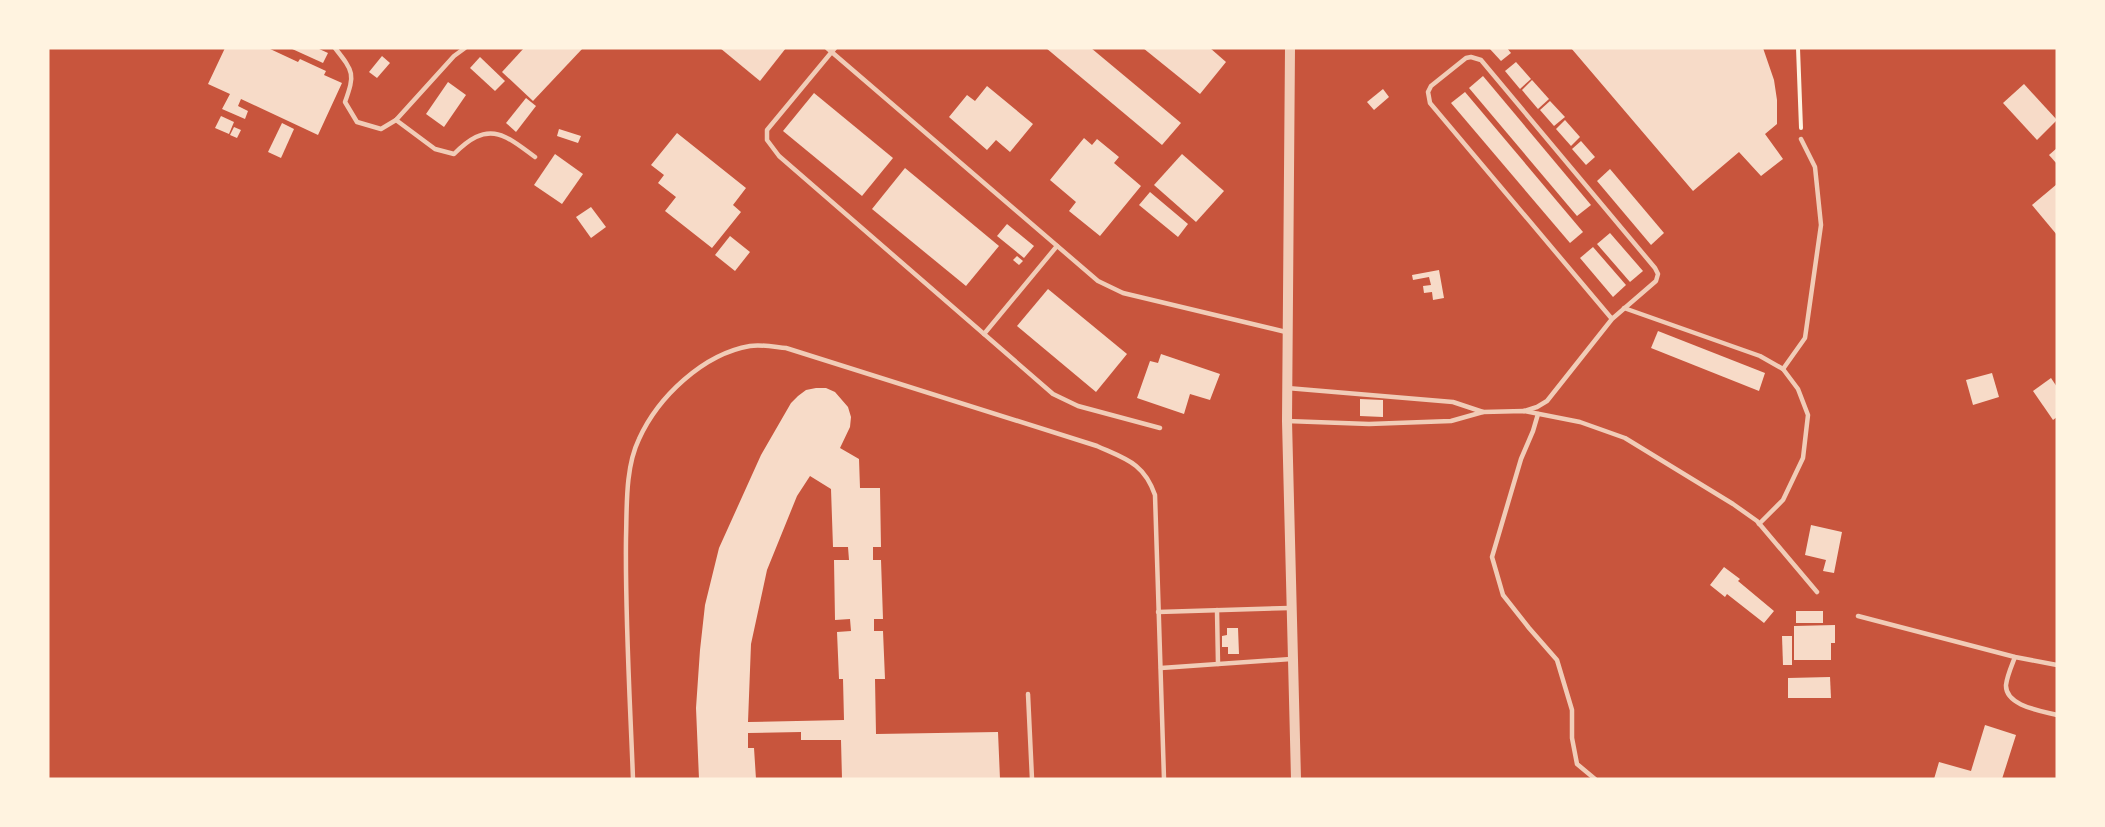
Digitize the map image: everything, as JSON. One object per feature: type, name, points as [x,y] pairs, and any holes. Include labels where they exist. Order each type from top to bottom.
[{"type":"street","points":[[1290,48],[1287,421],[1296,779]]},
{"type":"lane","points":[[335,48],[349,65],[353,80],[345,102],[357,122],[381,129],[396,120],[454,56],[465,48]]},
{"type":"lane","points":[[1161,428],[1078,406],[1053,394],[779,156],[767,140],[767,130],[831,49],[1098,281],[1123,293],[1288,333]]},
{"type":"lane","points":[[1524,411],[1538,407],[1547,401],[1612,319],[1656,281],[1658,274],[1481,60],[1466,58],[1431,86],[1428,97],[1430,103],[1612,319]]},
{"type":"lane","points":[[396,120],[435,149],[454,154],[470,138],[488,133],[510,138],[535,157]]},
{"type":"lane","points":[[1783,369],[1805,339],[1821,225],[1815,167],[1801,139]]},
{"type":"lane","points":[[984,334],[1057,246]]},
{"type":"lane","points":[[1624,308],[1760,356],[1783,369],[1798,389],[1808,415],[1803,458],[1783,500],[1759,524]]},
{"type":"lane","points":[[633,779],[625,580],[627,484],[638,440],[666,396],[693,373],[719,356],[751,346],[786,348],[1097,446],[1137,464],[1150,480],[1155,495],[1164,779]]},
{"type":"lane","points":[[1287,388],[1453,402],[1483,411],[1524,411],[1580,422],[1625,438],[1733,504],[1759,524],[1817,592]]},
{"type":"lane","points":[[1287,421],[1369,424],[1451,422],[1483,411]]},
{"type":"lane","points":[[1538,414],[1521,459],[1492,557],[1503,595],[1557,660],[1572,710],[1572,738],[1577,764],[1595,779]]},
{"type":"lane","points":[[1158,612],[1293,608]]},
{"type":"lane","points":[[1217,610],[1218,664]]},
{"type":"lane","points":[[1858,616],[2015,657],[2057,665]]},
{"type":"lane","points":[[2015,657],[2006,685],[2007,693],[2023,706],[2057,715]]},
{"type":"lane","points":[[1161,668],[1294,659]]},
{"type":"lane","points":[[1028,694],[1032,779]]},
{"type":"path","points":[[1797,48],[1801,139]]},
{"type":"building","points":[[225,48],[268,48],[298,62],[300,59],[326,71],[324,75],[342,83],[318,135],[241,99],[238,106],[248,111],[245,119],[222,109],[230,94],[208,84]]},
{"type":"building","points":[[290,48],[317,48],[328,53],[323,63]]},
{"type":"building","points":[[524,48],[583,48],[533,101],[502,72]]},
{"type":"building","points":[[720,48],[786,48],[760,81]]},
{"type":"building","points":[[1046,48],[1091,48],[1181,123],[1162,145]]},
{"type":"building","points":[[1143,48],[1210,48],[1226,62],[1200,94]]},
{"type":"building","points":[[1489,48],[1507,48],[1511,53],[1501,61]]},
{"type":"building","points":[[1571,48],[1763,48],[1774,80],[1777,100],[1777,124],[1765,134],[1783,159],[1761,176],[1739,152],[1693,191]]},
{"type":"building","points":[[382,56],[390,63],[377,78],[369,72]]},
{"type":"building","points":[[480,57],[505,81],[495,91],[470,68]]},
{"type":"building","points":[[1516,62],[1531,79],[1520,89],[1505,71]]},
{"type":"building","points":[[1483,76],[1591,205],[1577,216],[1469,88]]},
{"type":"building","points":[[1532,80],[1549,99],[1538,109],[1522,90]]},
{"type":"building","points":[[448,82],[466,95],[444,127],[426,114]]},
{"type":"building","points":[[2024,84],[2057,120],[2037,140],[2003,103]]},
{"type":"building","points":[[987,86],[1033,124],[1010,152],[996,140],[987,150],[949,117],[967,95],[975,101]]},
{"type":"building","points":[[1383,89],[1389,97],[1374,110],[1367,102]]},
{"type":"building","points":[[1465,92],[1583,232],[1570,243],[1451,103]]},
{"type":"building","points":[[814,93],[893,158],[862,196],[783,131]]},
{"type":"building","points":[[526,98],[536,106],[516,132],[506,123]]},
{"type":"building","points":[[1550,101],[1565,117],[1554,126],[1540,110]]},
{"type":"building","points":[[221,116],[234,122],[229,134],[215,128]]},
{"type":"building","points":[[1565,120],[1580,137],[1571,146],[1556,129]]},
{"type":"building","points":[[282,123],[294,129],[281,158],[268,152]]},
{"type":"building","points":[[234,127],[241,130],[237,138],[230,135]]},
{"type":"building","points":[[559,129],[581,136],[578,143],[557,136]]},
{"type":"building","points":[[677,133],[746,188],[733,205],[741,212],[712,248],[665,211],[676,197],[658,183],[664,175],[651,165]]},
{"type":"building","points":[[1084,138],[1092,145],[1097,139],[1119,157],[1114,163],[1141,186],[1100,236],[1069,211],[1076,202],[1050,180]]},
{"type":"building","points":[[1581,141],[1595,157],[1586,165],[1572,149]]},
{"type":"building","points":[[2057,148],[2057,164],[2049,155]]},
{"type":"building","points":[[555,154],[583,174],[562,204],[534,185]]},
{"type":"building","points":[[1182,154],[1224,191],[1196,222],[1154,185]]},
{"type":"building","points":[[905,168],[999,246],[966,286],[872,209]]},
{"type":"building","points":[[1610,169],[1664,233],[1651,245],[1597,181]]},
{"type":"building","points":[[2057,184],[2057,235],[2032,205]]},
{"type":"building","points":[[1150,192],[1188,224],[1178,237],[1139,205]]},
{"type":"building","points":[[591,207],[606,227],[591,238],[576,217]]},
{"type":"building","points":[[1007,224],[1034,246],[1024,258],[997,236]]},
{"type":"building","points":[[1610,233],[1643,271],[1630,282],[1597,244]]},
{"type":"building","points":[[730,236],[750,252],[735,271],[715,255]]},
{"type":"building","points":[[1593,247],[1626,285],[1613,297],[1580,258]]},
{"type":"building","points":[[1017,256],[1023,261],[1019,265],[1013,260]]},
{"type":"building","points":[[1439,270],[1444,298],[1433,300],[1432,292],[1424,293],[1423,286],[1431,285],[1429,277],[1413,280],[1412,275]]},
{"type":"building","points":[[1048,289],[1127,354],[1096,392],[1017,326]]},
{"type":"building","points":[[1658,331],[1765,373],[1759,391],[1651,348]]},
{"type":"building","points":[[1161,354],[1220,374],[1210,400],[1190,394],[1184,414],[1137,398],[1150,361],[1158,363]]},
{"type":"building","points":[[1992,373],[1999,397],[1973,405],[1966,380]]},
{"type":"building","points":[[2051,378],[2057,387],[2057,417],[2053,420],[2033,391]]},
{"type":"building","points":[[826,388],[835,392],[848,407],[851,417],[850,427],[840,448],[859,459],[860,488],[880,488],[881,547],[873,547],[873,560],[881,560],[883,619],[874,619],[874,631],[883,631],[885,679],[875,679],[876,734],[998,732],[1000,779],[842,779],[841,740],[801,740],[801,732],[748,733],[748,748],[754,748],[756,779],[699,779],[696,708],[700,650],[705,605],[719,548],[761,455],[791,403],[806,390]],"holes":[[[810,476],[831,489],[833,547],[848,547],[849,560],[834,560],[835,620],[850,619],[851,631],[837,632],[839,679],[843,679],[844,720],[748,722],[751,644],[767,570],[797,496]]]},
{"type":"building","points":[[1360,399],[1383,400],[1383,417],[1360,416]]},
{"type":"building","points":[[1811,525],[1842,532],[1834,573],[1823,571],[1826,560],[1805,555]]},
{"type":"building","points":[[1724,567],[1774,611],[1764,623],[1727,594],[1725,597],[1710,585]]},
{"type":"building","points":[[1796,611],[1823,611],[1823,623],[1796,623]]},
{"type":"building","points":[[1835,625],[1835,643],[1831,643],[1831,660],[1794,660],[1794,626]]},
{"type":"building","points":[[1227,628],[1238,628],[1239,654],[1228,654],[1228,647],[1222,647],[1222,636],[1227,635]]},
{"type":"building","points":[[1782,636],[1792,636],[1792,665],[1783,665]]},
{"type":"building","points":[[1830,677],[1831,698],[1788,698],[1788,678]]},
{"type":"building","points":[[1985,725],[2016,735],[2002,779],[1934,779],[1939,762],[1971,771]]}]
